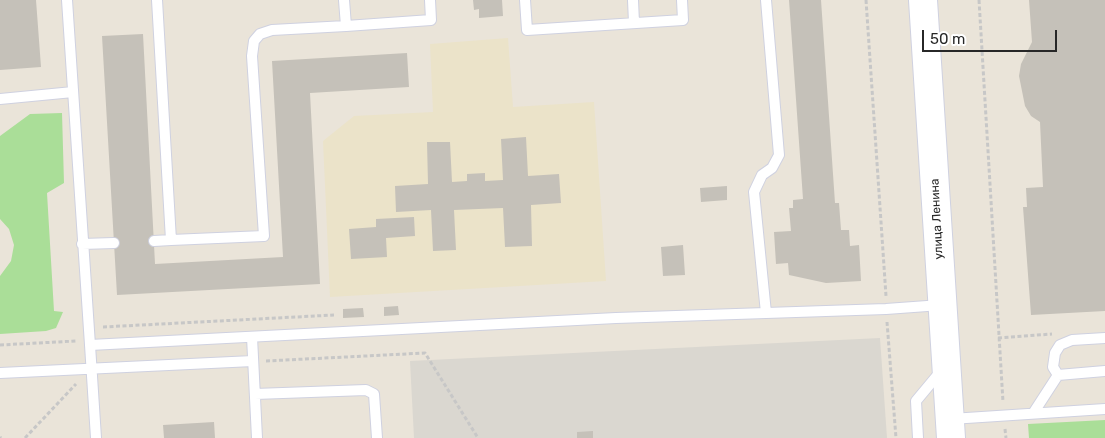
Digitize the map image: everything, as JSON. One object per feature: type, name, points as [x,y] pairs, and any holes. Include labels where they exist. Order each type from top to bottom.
[{"type":"main road","name":"улица Ленина","points":[[923,0],[951,429]]},
{"type":"lane","points":[[67,0],[96,438]]},
{"type":"lane","points":[[157,0],[172,240]]},
{"type":"lane","points":[[344,0],[346,26]]},
{"type":"lane","points":[[154,241],[264,236],[252,56],[254,41],[260,34],[272,30],[432,20],[430,0]]},
{"type":"lane","points":[[525,0],[527,30],[683,20],[682,0]]},
{"type":"lane","points":[[633,0],[634,23]]},
{"type":"lane","points":[[766,0],[779,155],[772,168],[762,175],[754,192],[766,313]]},
{"type":"lane","points":[[0,99],[73,92]]},
{"type":"lane","points":[[82,244],[114,243]]},
{"type":"lane","points":[[89,343],[252,338],[616,318],[886,309],[942,305]]},
{"type":"lane","points":[[252,338],[257,438]]},
{"type":"lane","points":[[1058,375],[1053,366],[1055,353],[1060,345],[1072,340],[1105,338]]},
{"type":"lane","points":[[0,373],[253,360]]},
{"type":"lane","points":[[918,438],[916,401],[946,365]]},
{"type":"lane","points":[[1058,375],[1105,371]]},
{"type":"lane","points":[[1034,412],[1058,375]]},
{"type":"lane","points":[[255,394],[366,390],[374,394],[377,438]]},
{"type":"lane","points":[[951,429],[1004,414],[1105,408]]},
{"type":"path","points":[[866,0],[896,438]]},
{"type":"path","points":[[979,0],[1006,438]]},
{"type":"path","points":[[89,328],[334,315]]},
{"type":"path","points":[[0,345],[89,343]]},
{"type":"path","points":[[253,360],[425,353],[478,438]]},
{"type":"path","points":[[25,438],[91,368]]},
{"type":"shaded area","points":[[508,38],[513,107],[594,102],[606,281],[330,297],[323,141],[354,116],[433,112],[430,44]]},
{"type":"shaded area","points":[[880,338],[887,438],[414,438],[410,361]]},
{"type":"green space","points":[[62,113],[64,183],[47,193],[54,311],[63,312],[56,328],[46,331],[0,334],[0,276],[11,261],[14,245],[9,229],[0,219],[0,136],[30,114]]},
{"type":"green space","points":[[1105,420],[1105,438],[1029,438],[1028,424]]},
{"type":"building","points":[[0,0],[36,0],[41,67],[0,70]]},
{"type":"building","points":[[473,0],[502,0],[503,16],[479,18],[479,9],[474,10]]},
{"type":"building","points":[[789,0],[821,0],[835,203],[839,203],[841,230],[849,230],[850,246],[859,245],[861,281],[826,283],[789,275],[788,263],[776,264],[774,232],[791,231],[789,208],[793,208],[793,200],[803,199]]},
{"type":"building","points":[[1029,0],[1105,0],[1105,311],[1031,315],[1023,207],[1027,207],[1026,188],[1043,187],[1040,122],[1031,116],[1025,106],[1019,76],[1021,64],[1032,42]]},
{"type":"building","points":[[143,34],[155,264],[283,257],[272,61],[407,53],[409,87],[310,93],[320,284],[117,295],[102,36]]},
{"type":"building","points":[[526,137],[528,176],[559,174],[561,203],[531,205],[532,246],[505,247],[503,208],[454,210],[456,250],[433,251],[431,210],[396,212],[395,186],[428,184],[427,142],[450,142],[452,182],[467,181],[467,174],[485,173],[485,181],[503,180],[501,139]]},
{"type":"building","points":[[727,186],[727,200],[701,202],[700,188]]},
{"type":"building","points":[[414,217],[415,236],[386,238],[387,257],[351,259],[349,229],[376,227],[376,219]]},
{"type":"building","points":[[683,245],[685,275],[663,276],[661,247]]},
{"type":"building","points":[[398,306],[399,315],[384,316],[384,307]]},
{"type":"building","points":[[363,308],[364,317],[343,318],[343,309]]},
{"type":"building","points":[[214,422],[215,438],[164,438],[163,425]]},
{"type":"building","points":[[593,431],[593,438],[577,438],[577,432]]}]
